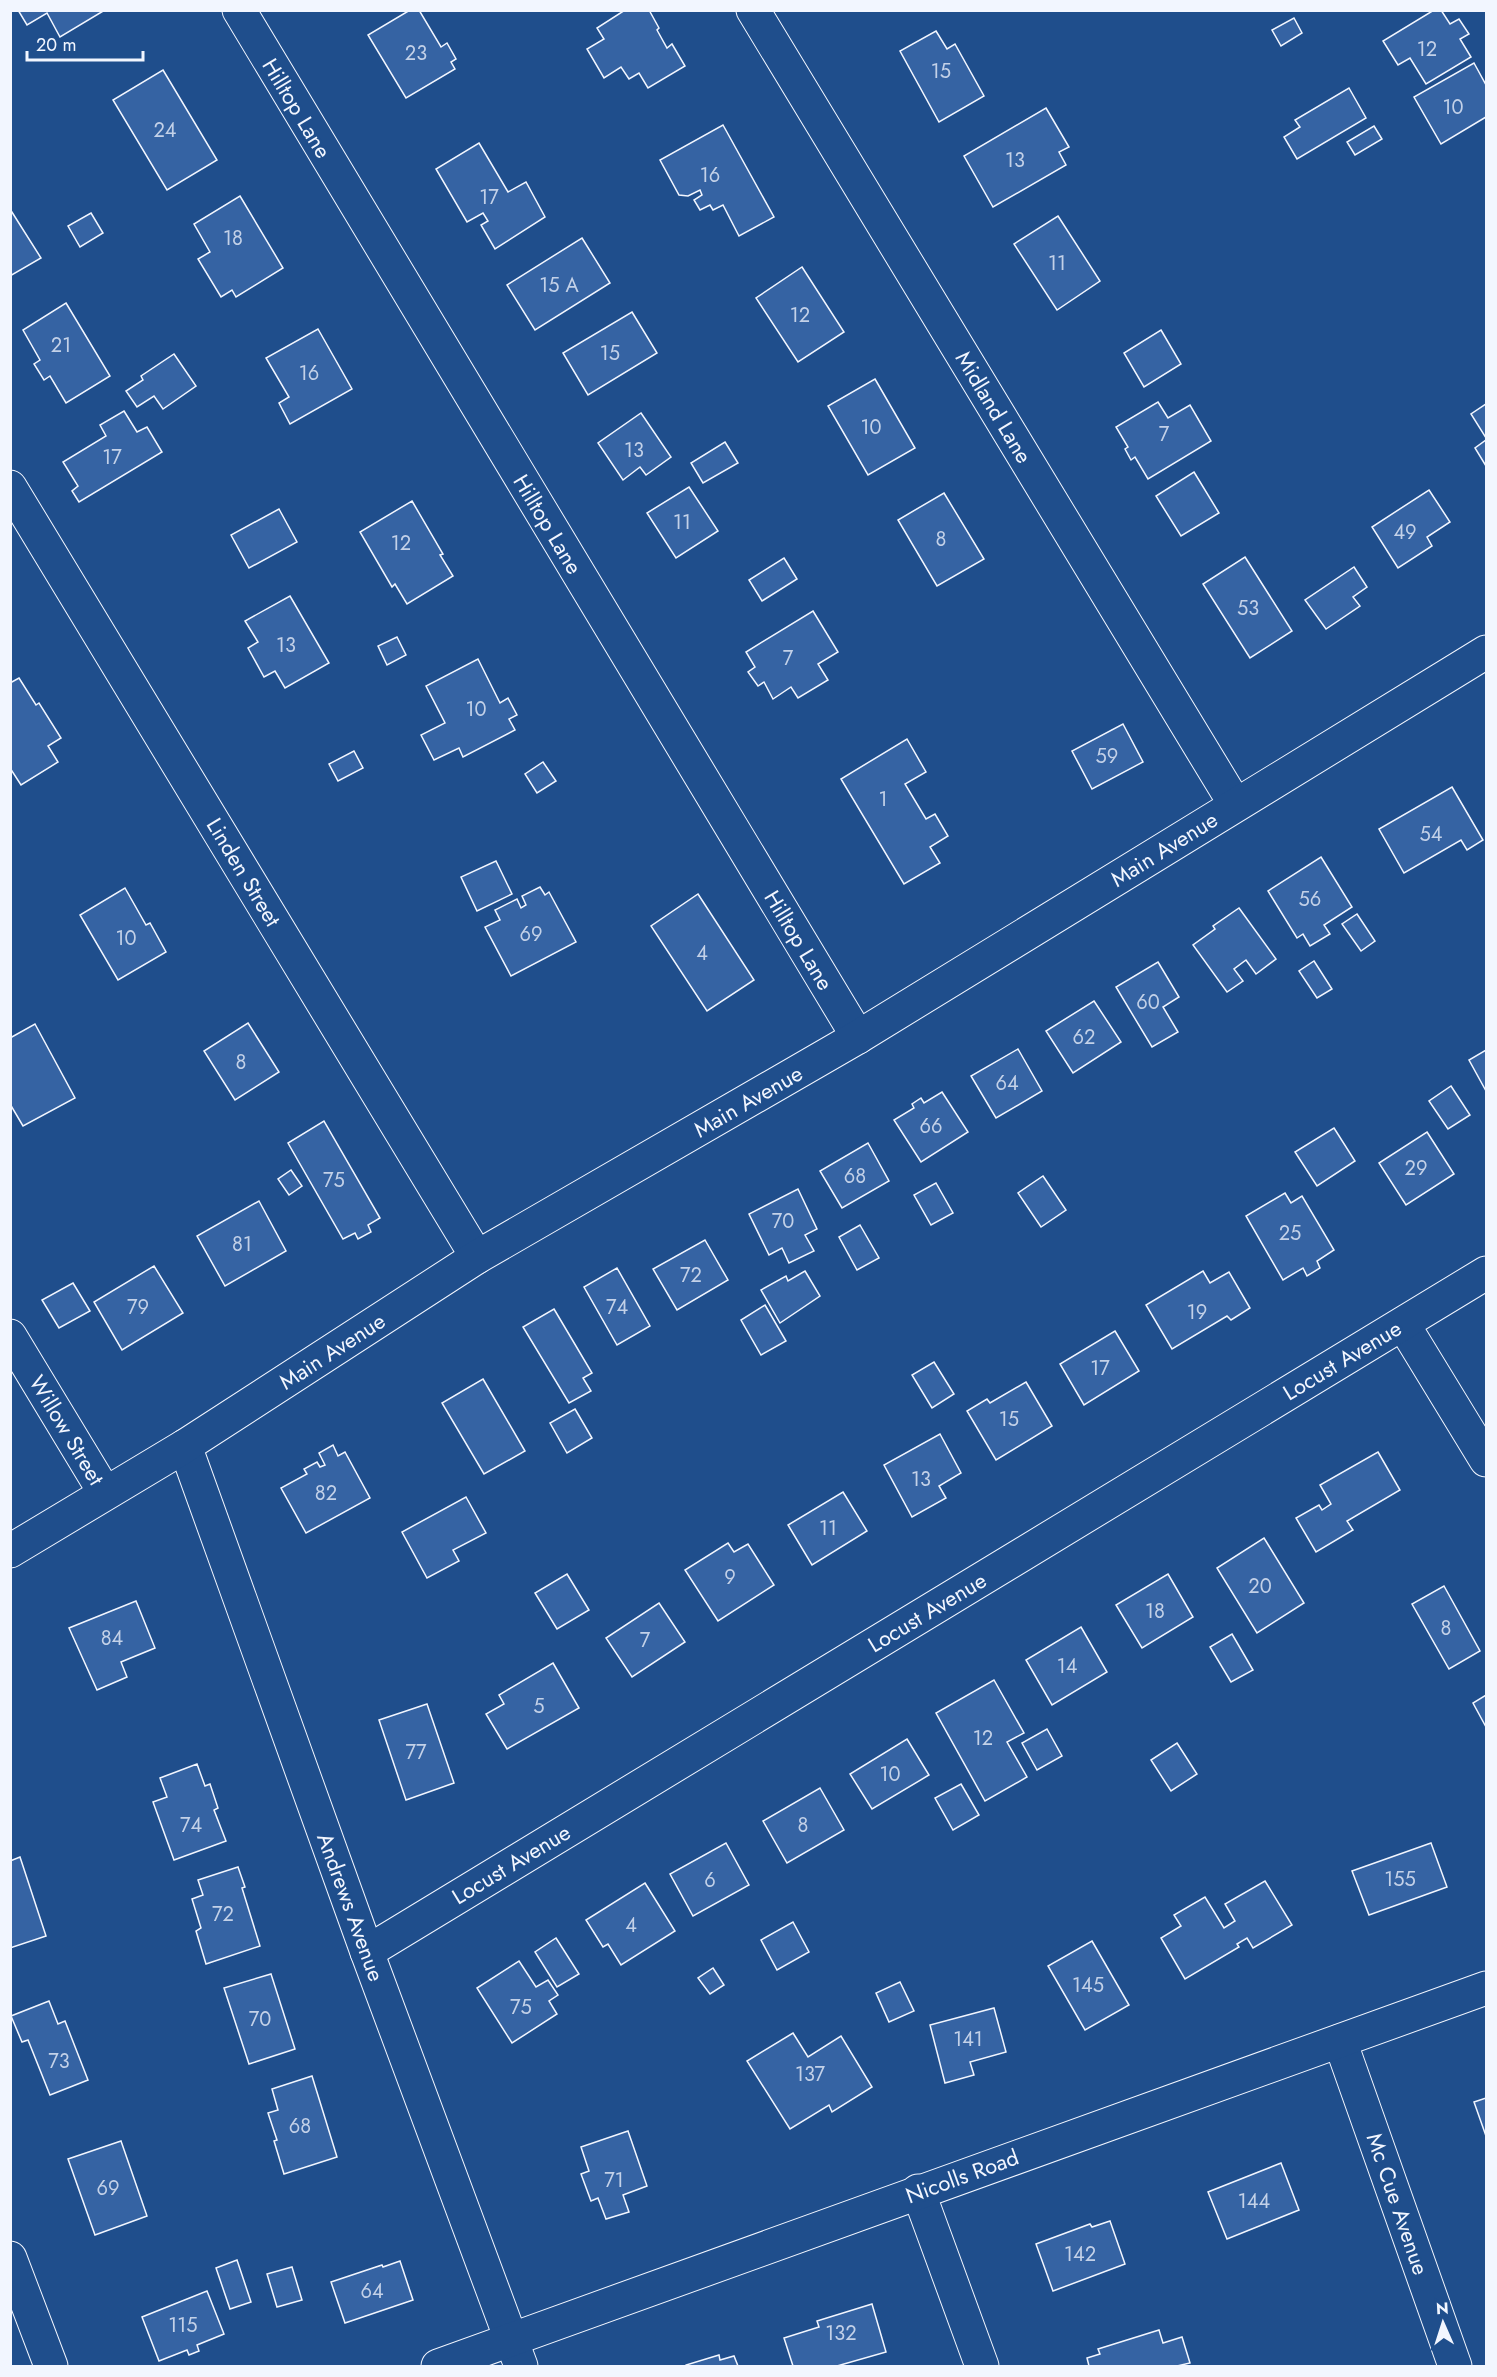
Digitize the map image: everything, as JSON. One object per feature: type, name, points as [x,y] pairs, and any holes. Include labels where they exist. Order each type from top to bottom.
[{"type":"street","name":"Hilltop Lane","points":[[238,10],[858,1037]]},
{"type":"street","name":"Midland Lane","points":[[753,10],[1235,804]]},
{"type":"street","name":"Linden Street","points":[[10,487],[477,1257]]},
{"type":"street","name":"Main Avenue","points":[[10,1551],[185,1446],[477,1257],[858,1037],[1486,652]]},
{"type":"street","name":"Locust Avenue","points":[[367,1952],[1486,1273]]},
{"type":"street","points":[[1403,1324],[1486,1460]]},
{"type":"street","name":"Willow Street","points":[[10,1336],[105,1493]]},
{"type":"street","name":"Andrews Avenue","points":[[185,1446],[367,1952],[516,2354]]},
{"type":"street","name":"Nicolls Road","points":[[438,2367],[516,2354],[918,2192],[1486,1988]]},
{"type":"street","name":"Mc Cue Avenue","points":[[1340,2041],[1455,2367]]},
{"type":"street","points":[[918,2192],[982,2367]]},
{"type":"street","points":[[10,2258],[51,2367]]},
{"type":"building","points":[[18,10],[105,10],[60,37],[47,13],[27,25]]},
{"type":"building","points":[[410,10],[419,10],[441,47],[447,43],[456,59],[451,62],[455,69],[406,98],[368,35]]},
{"type":"building","points":[[625,10],[649,10],[667,48],[672,44],[685,66],[648,88],[639,73],[629,79],[621,67],[604,78],[587,49],[604,39],[597,28]]},
{"type":"building","points":[[1434,10],[1441,10],[1450,24],[1459,19],[1469,34],[1460,39],[1471,57],[1426,84],[1410,58],[1398,65],[1383,41]]},
{"type":"building","points":[[1294,18],[1302,33],[1281,46],[1272,30]]},
{"type":"building","points":[[936,31],[947,49],[955,44],[984,96],[939,122],[900,51]]},
{"type":"building","points":[[1474,63],[1486,85],[1486,117],[1441,144],[1414,97]]},
{"type":"building","points":[[163,70],[217,160],[167,190],[113,100]]},
{"type":"building","points":[[1349,88],[1366,118],[1297,159],[1284,137],[1300,127],[1295,120]]},
{"type":"building","points":[[1046,108],[1069,147],[1059,152],[1066,165],[993,207],[964,156]]},
{"type":"building","points":[[723,125],[774,217],[739,236],[723,205],[713,210],[710,205],[700,210],[694,200],[702,195],[700,190],[688,196],[679,195],[660,160]]},
{"type":"building","points":[[1374,126],[1382,139],[1355,155],[1347,142]]},
{"type":"building","points":[[479,143],[508,192],[526,182],[545,217],[495,249],[481,225],[488,221],[483,213],[467,222],[436,169]]},
{"type":"building","points":[[240,196],[283,268],[236,297],[232,290],[221,297],[198,259],[210,252],[194,224]]},
{"type":"building","points":[[10,209],[41,258],[10,276]]},
{"type":"building","points":[[91,213],[103,233],[80,247],[68,226]]},
{"type":"building","points":[[1058,216],[1100,281],[1057,310],[1014,244]]},
{"type":"building","points":[[582,238],[610,283],[535,330],[507,285]]},
{"type":"building","points":[[802,267],[844,332],[798,362],[756,298]]},
{"type":"building","points":[[66,303],[110,376],[66,403],[50,376],[44,380],[34,364],[40,360],[23,330]]},
{"type":"building","points":[[632,312],[657,353],[588,395],[563,353]]},
{"type":"building","points":[[318,329],[352,389],[290,424],[279,403],[289,397],[266,358]]},
{"type":"building","points":[[1161,330],[1181,364],[1144,387],[1124,353]]},
{"type":"building","points":[[174,354],[196,386],[163,409],[154,396],[137,407],[126,391],[143,380],[141,376]]},
{"type":"building","points":[[875,379],[915,448],[868,475],[828,406]]},
{"type":"building","points":[[1158,402],[1168,418],[1190,405],[1211,441],[1148,479],[1135,457],[1131,460],[1125,449],[1128,447],[1116,427]]},
{"type":"building","points":[[1486,404],[1486,438],[1471,414]]},
{"type":"building","points":[[124,411],[137,432],[147,427],[162,452],[79,502],[72,491],[78,486],[63,462],[106,436],[100,425]]},
{"type":"building","points":[[641,413],[671,457],[646,475],[640,467],[623,480],[598,443]]},
{"type":"building","points":[[1486,440],[1486,466],[1475,448]]},
{"type":"building","points":[[725,442],[738,463],[703,483],[691,463]]},
{"type":"building","points":[[1194,472],[1219,513],[1181,536],[1156,496]]},
{"type":"building","points":[[689,487],[718,531],[676,558],[647,513]]},
{"type":"building","points":[[1429,490],[1450,522],[1427,537],[1432,546],[1398,568],[1372,527]]},
{"type":"building","points":[[944,493],[984,559],[937,586],[898,520]]},
{"type":"building","points":[[412,501],[453,576],[407,604],[395,584],[392,587],[360,532]]},
{"type":"building","points":[[279,509],[297,542],[249,568],[231,535]]},
{"type":"building","points":[[1245,557],[1292,631],[1250,658],[1203,584]]},
{"type":"building","points":[[784,558],[797,579],[762,601],[749,580]]},
{"type":"building","points":[[1354,567],[1367,587],[1353,597],[1360,606],[1326,629],[1305,600]]},
{"type":"building","points":[[290,596],[329,663],[285,688],[275,671],[264,677],[248,648],[258,642],[245,621]]},
{"type":"building","points":[[813,611],[838,652],[818,664],[828,680],[798,698],[791,687],[773,699],[764,682],[758,686],[748,672],[755,667],[746,652]]},
{"type":"building","points":[[397,637],[406,655],[387,665],[378,646]]},
{"type":"building","points":[[478,659],[500,703],[508,698],[517,715],[509,719],[515,730],[463,757],[459,748],[434,760],[421,735],[445,723],[426,686]]},
{"type":"building","points":[[19,678],[36,705],[39,703],[61,738],[48,746],[58,762],[21,785],[10,768],[10,683]]},
{"type":"building","points":[[1123,724],[1143,762],[1092,789],[1072,751]]},
{"type":"building","points":[[907,739],[926,772],[905,784],[926,819],[935,814],[948,836],[930,847],[940,863],[904,884],[841,779]]},
{"type":"building","points":[[354,751],[363,768],[338,781],[329,764]]},
{"type":"building","points":[[543,762],[556,781],[537,793],[525,774]]},
{"type":"building","points":[[1452,787],[1483,840],[1467,850],[1461,840],[1404,873],[1379,829]]},
{"type":"building","points":[[1321,857],[1352,907],[1324,925],[1330,934],[1310,946],[1303,934],[1297,938],[1268,891]]},
{"type":"building","points":[[496,861],[512,894],[477,911],[461,877]]},
{"type":"building","points":[[540,887],[545,895],[549,892],[576,942],[511,976],[485,927],[500,920],[495,910],[517,899],[521,908],[526,905],[522,896]]},
{"type":"building","points":[[125,888],[146,925],[150,923],[166,952],[118,980],[80,915]]},
{"type":"building","points":[[698,894],[754,980],[707,1011],[651,926]]},
{"type":"building","points":[[1239,908],[1276,959],[1256,974],[1246,960],[1234,969],[1243,981],[1227,992],[1193,945],[1215,929],[1213,926]]},
{"type":"building","points":[[1357,914],[1375,941],[1361,951],[1342,924]]},
{"type":"building","points":[[1314,961],[1332,989],[1317,998],[1299,971]]},
{"type":"building","points":[[1158,962],[1179,997],[1163,1007],[1178,1032],[1152,1047],[1116,987]]},
{"type":"building","points":[[1094,1001],[1121,1042],[1073,1073],[1046,1031]]},
{"type":"building","points":[[248,1023],[279,1072],[235,1100],[204,1051]]},
{"type":"building","points":[[35,1024],[75,1098],[23,1126],[10,1104],[10,1038]]},
{"type":"building","points":[[1018,1049],[1042,1091],[996,1118],[971,1076]]},
{"type":"building","points":[[1486,1050],[1486,1091],[1469,1060]]},
{"type":"building","points":[[1451,1086],[1470,1115],[1448,1129],[1429,1101]]},
{"type":"building","points":[[942,1092],[968,1132],[921,1162],[894,1120],[914,1108],[912,1104],[921,1098],[924,1103]]},
{"type":"building","points":[[324,1121],[380,1218],[368,1225],[371,1232],[358,1239],[355,1233],[343,1239],[288,1143]]},
{"type":"building","points":[[1334,1128],[1355,1161],[1317,1186],[1295,1152]]},
{"type":"building","points":[[1427,1132],[1454,1174],[1406,1205],[1379,1163]]},
{"type":"building","points":[[868,1143],[889,1181],[842,1208],[820,1171]]},
{"type":"building","points":[[291,1170],[302,1186],[289,1195],[278,1179]]},
{"type":"building","points":[[1043,1176],[1066,1210],[1041,1227],[1018,1193]]},
{"type":"building","points":[[936,1183],[953,1213],[931,1225],[914,1195]]},
{"type":"building","points":[[798,1189],[817,1229],[805,1235],[814,1251],[789,1263],[782,1248],[769,1255],[749,1214]]},
{"type":"building","points":[[1285,1193],[1291,1203],[1302,1196],[1334,1250],[1317,1261],[1320,1268],[1307,1276],[1303,1268],[1283,1280],[1246,1216]]},
{"type":"building","points":[[259,1201],[286,1251],[225,1286],[197,1236]]},
{"type":"building","points":[[860,1225],[879,1258],[857,1270],[839,1237]]},
{"type":"building","points":[[705,1240],[728,1280],[677,1310],[653,1269]]},
{"type":"building","points":[[154,1266],[183,1313],[122,1350],[94,1302]]},
{"type":"building","points":[[617,1268],[650,1326],[617,1345],[584,1287]]},
{"type":"building","points":[[805,1271],[820,1296],[780,1323],[761,1290],[786,1276],[788,1281]]},
{"type":"building","points":[[1203,1271],[1210,1283],[1229,1272],[1250,1308],[1231,1320],[1227,1316],[1172,1349],[1146,1305]]},
{"type":"building","points":[[73,1283],[90,1311],[59,1328],[42,1300]]},
{"type":"building","points":[[765,1305],[786,1341],[761,1355],[741,1320]]},
{"type":"building","points":[[554,1309],[592,1373],[583,1378],[591,1391],[569,1403],[523,1327]]},
{"type":"building","points":[[1115,1331],[1139,1371],[1084,1405],[1060,1364]]},
{"type":"building","points":[[934,1362],[954,1394],[932,1408],[912,1375]]},
{"type":"building","points":[[483,1379],[525,1451],[484,1474],[442,1403]]},
{"type":"building","points":[[1026,1382],[1052,1426],[996,1460],[967,1411],[987,1399],[990,1403]]},
{"type":"building","points":[[575,1409],[592,1438],[567,1453],[550,1423]]},
{"type":"building","points":[[940,1434],[961,1473],[939,1486],[946,1498],[912,1517],[884,1465]]},
{"type":"building","points":[[333,1445],[338,1456],[345,1452],[370,1498],[306,1533],[281,1488],[307,1474],[304,1469],[317,1462],[320,1467],[325,1465],[319,1453]]},
{"type":"building","points":[[1378,1452],[1400,1490],[1347,1521],[1353,1530],[1316,1552],[1296,1518],[1319,1505],[1322,1510],[1331,1504],[1320,1485]]},
{"type":"building","points":[[843,1492],[867,1531],[812,1565],[788,1525]]},
{"type":"building","points":[[466,1497],[486,1533],[453,1550],[459,1561],[427,1578],[402,1532]]},
{"type":"building","points":[[1264,1538],[1304,1603],[1257,1633],[1217,1568]]},
{"type":"building","points":[[728,1543],[734,1552],[748,1544],[774,1585],[718,1621],[685,1570]]},
{"type":"building","points":[[567,1574],[589,1610],[557,1629],[535,1593]]},
{"type":"building","points":[[1168,1574],[1193,1617],[1142,1648],[1116,1605]]},
{"type":"building","points":[[1444,1586],[1480,1651],[1449,1669],[1412,1604]]},
{"type":"building","points":[[136,1601],[155,1648],[121,1662],[127,1677],[97,1690],[69,1628]]},
{"type":"building","points":[[659,1603],[685,1642],[632,1677],[606,1638]]},
{"type":"building","points":[[1081,1627],[1107,1672],[1052,1705],[1026,1660]]},
{"type":"building","points":[[1232,1634],[1253,1670],[1231,1682],[1210,1647]]},
{"type":"building","points":[[553,1663],[579,1708],[507,1749],[486,1714],[504,1704],[499,1695]]},
{"type":"building","points":[[994,1680],[1024,1733],[1007,1742],[1027,1777],[985,1801],[936,1713]]},
{"type":"building","points":[[1486,1695],[1486,1727],[1473,1703]]},
{"type":"building","points":[[427,1704],[454,1783],[406,1800],[379,1720]]},
{"type":"building","points":[[1047,1729],[1062,1756],[1037,1770],[1022,1743]]},
{"type":"building","points":[[907,1739],[929,1775],[872,1809],[850,1774]]},
{"type":"building","points":[[1177,1743],[1197,1774],[1171,1791],[1151,1760]]},
{"type":"building","points":[[197,1764],[205,1786],[210,1784],[218,1808],[214,1810],[226,1841],[174,1860],[153,1802],[167,1797],[160,1778]]},
{"type":"building","points":[[961,1784],[979,1815],[953,1830],[935,1798]]},
{"type":"building","points":[[820,1788],[844,1830],[787,1863],[763,1821]]},
{"type":"building","points":[[726,1843],[749,1885],[693,1916],[670,1874]]},
{"type":"building","points":[[1431,1843],[1447,1887],[1369,1915],[1352,1871]]},
{"type":"building","points":[[20,1857],[46,1936],[10,1948],[10,1861]]},
{"type":"building","points":[[238,1867],[260,1946],[206,1964],[196,1931],[201,1928],[192,1899],[203,1895],[198,1880]]},
{"type":"building","points":[[1265,1881],[1292,1925],[1253,1948],[1247,1938],[1237,1944],[1239,1947],[1185,1979],[1161,1938],[1181,1926],[1174,1915],[1205,1897],[1224,1928],[1235,1921],[1225,1904]]},
{"type":"building","points":[[645,1883],[675,1931],[621,1965],[608,1944],[603,1947],[586,1920]]},
{"type":"building","points":[[793,1922],[809,1952],[777,1970],[761,1940]]},
{"type":"building","points":[[556,1938],[579,1974],[557,1987],[535,1952]]},
{"type":"building","points":[[1092,1941],[1129,2005],[1085,2030],[1048,1966]]},
{"type":"building","points":[[519,1961],[536,1987],[548,1980],[558,1995],[549,2001],[557,2014],[512,2043],[477,1988]]},
{"type":"building","points":[[713,1968],[724,1985],[710,1994],[698,1978]]},
{"type":"building","points":[[271,1974],[295,2049],[249,2064],[224,1988]]},
{"type":"building","points":[[900,1982],[914,2011],[889,2022],[876,1993]]},
{"type":"building","points":[[49,2001],[58,2024],[65,2021],[88,2080],[50,2095],[28,2040],[22,2042],[11,2016]]},
{"type":"building","points":[[994,2008],[1006,2052],[970,2062],[974,2075],[945,2083],[930,2025]]},
{"type":"building","points":[[793,2033],[808,2057],[841,2036],[872,2087],[832,2112],[829,2105],[790,2129],[747,2061]]},
{"type":"building","points":[[312,2076],[337,2157],[284,2174],[274,2141],[277,2140],[268,2113],[278,2110],[272,2089]]},
{"type":"building","points":[[1486,2098],[1486,2136],[1474,2102]]},
{"type":"building","points":[[628,2131],[647,2186],[623,2195],[629,2212],[606,2219],[598,2198],[591,2201],[581,2174],[589,2171],[581,2147]]},
{"type":"building","points":[[121,2141],[147,2216],[95,2235],[68,2159]]},
{"type":"building","points":[[1281,2163],[1299,2210],[1227,2239],[1208,2192]]},
{"type":"building","points":[[1110,2221],[1125,2264],[1053,2291],[1036,2244],[1090,2224],[1092,2227]]},
{"type":"building","points":[[237,2260],[251,2302],[230,2309],[216,2268]]},
{"type":"building","points":[[400,2261],[413,2300],[345,2323],[331,2282]]},
{"type":"building","points":[[292,2267],[302,2300],[277,2307],[267,2274]]},
{"type":"building","points":[[207,2291],[224,2334],[197,2345],[199,2351],[189,2355],[187,2350],[159,2361],[142,2317]]},
{"type":"building","points":[[872,2304],[886,2352],[837,2366],[793,2366],[784,2338],[819,2327],[817,2321]]},
{"type":"building","points":[[1159,2330],[1163,2343],[1182,2337],[1190,2363],[1177,2366],[1089,2366],[1087,2358],[1100,2354],[1098,2349]]},
{"type":"building","points":[[719,2355],[720,2360],[734,2356],[738,2366],[686,2366],[686,2365]]}]
